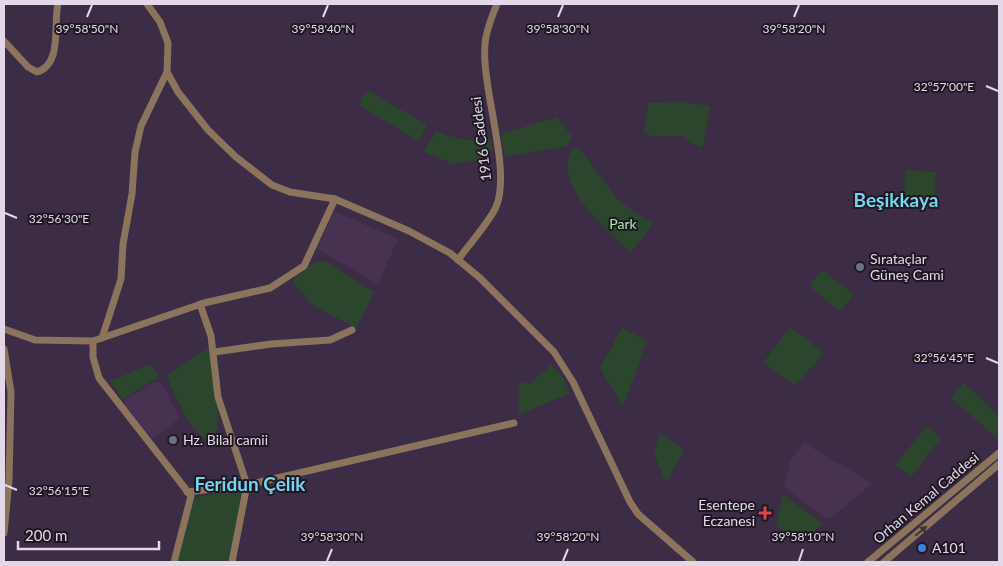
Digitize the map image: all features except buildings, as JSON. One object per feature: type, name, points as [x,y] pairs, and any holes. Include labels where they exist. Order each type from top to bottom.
[{"type":"street","points":[[4,41],[28,67],[37,72],[42,70],[48,63],[56,46],[55,15],[58,4]]},
{"type":"street","points":[[102,338],[121,279],[123,244],[132,194],[135,152],[155,94],[167,72],[168,43],[160,22],[147,4]]},
{"type":"street","name":"1916 Caddesi","points":[[458,260],[496,207],[500,186],[498,152],[486,74],[485,43],[497,4]]},
{"type":"street","points":[[167,72],[178,92],[208,130],[236,157],[272,184],[290,192],[335,199],[410,231],[458,260],[480,278],[554,352],[573,382],[598,431],[621,486],[634,508],[680,553],[693,562]]},
{"type":"street","points":[[4,329],[35,340],[92,341],[200,304],[270,288],[304,266],[335,199]]},
{"type":"street","points":[[200,304],[214,352],[218,397],[247,485],[232,562]]},
{"type":"street","points":[[214,352],[270,344],[330,340],[352,330]]},
{"type":"street","points":[[92,341],[93,357],[99,378],[191,496],[174,562]]},
{"type":"street","points":[[4,349],[11,392],[9,480],[4,533]]},
{"type":"street","points":[[188,492],[247,485],[514,423]]},
{"type":"street","name":"Orhan Kemal Caddesi","points":[[868,562],[999,453]]},
{"type":"street","name":"Orhan Kemal Caddesi","points":[[884,562],[999,464]]},
{"type":"street","points":[[983,466],[988,475]]},
{"type":"shaded area","points":[[334,211],[398,239],[378,284],[317,249]]},
{"type":"shaded area","points":[[155,382],[162,383],[180,418],[152,439],[124,404],[126,399]]},
{"type":"shaded area","points":[[804,443],[872,483],[835,515],[826,519],[784,487],[790,461]]},
{"type":"green space","points":[[369,91],[425,124],[426,128],[420,139],[417,140],[360,106],[361,98]]},
{"type":"green space","points":[[682,102],[710,106],[704,144],[700,148],[682,136],[650,136],[644,132],[648,103]]},
{"type":"green space","points":[[557,117],[572,137],[567,146],[505,157],[501,137],[504,133]]},
{"type":"green space","points":[[436,131],[463,139],[491,139],[492,152],[484,160],[453,164],[424,152]]},
{"type":"green space","name":"Park","points":[[578,147],[620,202],[651,223],[652,226],[631,252],[597,219],[575,190],[569,176],[568,161],[573,148]]},
{"type":"green space","points":[[905,170],[936,172],[934,203],[907,200],[904,197]]},
{"type":"green space","points":[[324,260],[374,292],[357,328],[315,307],[294,284],[294,278],[315,262]]},
{"type":"green space","points":[[822,270],[854,294],[841,311],[813,290],[811,284]]},
{"type":"green space","points":[[790,327],[824,353],[795,386],[763,363]]},
{"type":"green space","points":[[622,328],[647,341],[623,407],[600,368]]},
{"type":"green space","points":[[209,347],[216,378],[218,430],[207,439],[188,420],[167,376]]},
{"type":"green space","points":[[151,364],[159,377],[122,399],[110,381]]},
{"type":"green space","points":[[551,365],[564,379],[570,393],[519,415],[519,382],[531,383]]},
{"type":"green space","points":[[964,383],[999,416],[999,440],[951,398]]},
{"type":"green space","points":[[927,426],[941,438],[911,477],[895,465]]},
{"type":"green space","points":[[660,433],[684,450],[666,483],[654,454]]},
{"type":"green space","points":[[239,490],[243,493],[230,562],[177,562],[194,499],[200,496]]},
{"type":"green space","points":[[783,495],[823,523],[801,543],[776,526]]},
{"type":"place","name":"Sırataçlar Güneş Cami","points":[[860,267]]},
{"type":"place","name":"Hz. Bilal camii","points":[[173,440]]},
{"type":"place","name":"Esentepe Eczanesi","points":[[765,513]]},
{"type":"place","name":"A101","points":[[922,548]]},
{"type":"district","name":"Beşikkaya","points":[[896,200]]},
{"type":"district","name":"Feridun Çelik","points":[[250,484]]}]
